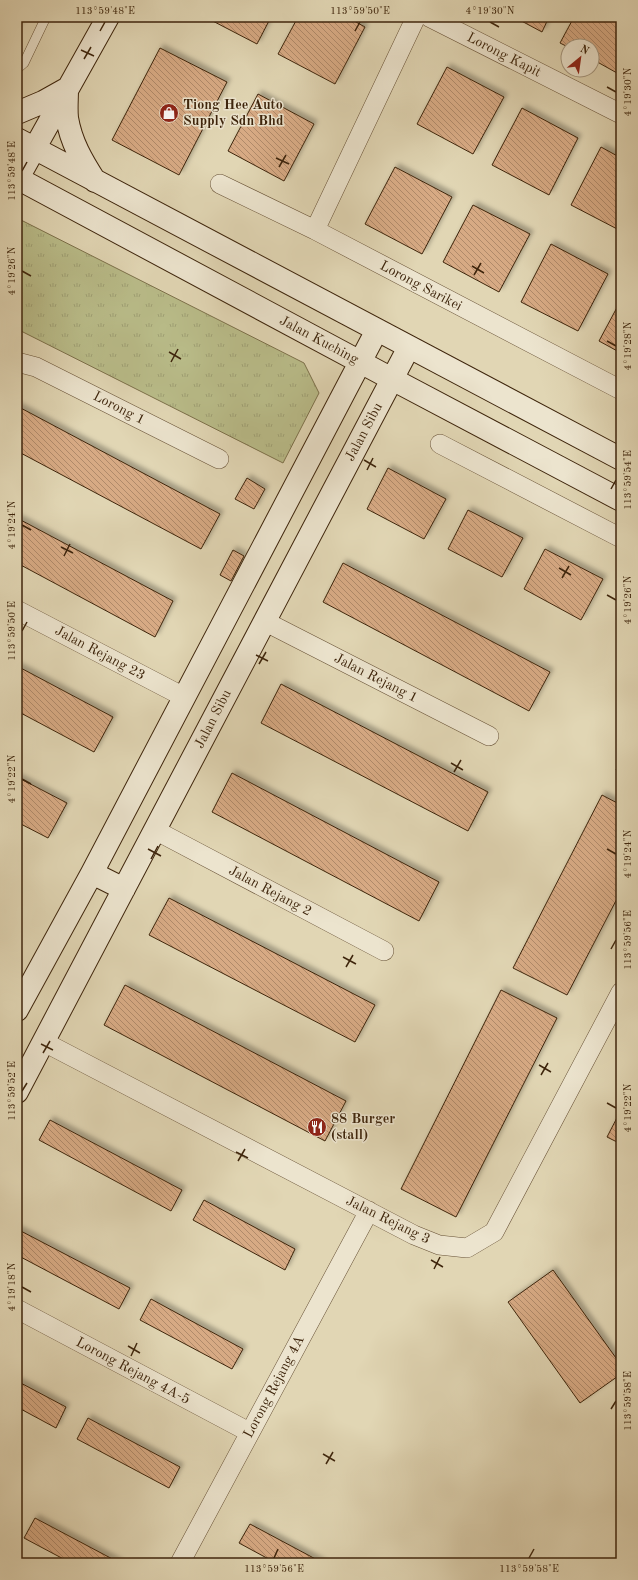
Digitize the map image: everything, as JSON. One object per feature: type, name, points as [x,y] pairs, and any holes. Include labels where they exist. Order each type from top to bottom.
[{"type":"street","points":[[18,178],[26,144],[68,88],[108,17]]},
{"type":"street","points":[[315,230],[416,17]]},
{"type":"street","name":"Lorong Kapit","points":[[429,17],[621,114]]},
{"type":"street","points":[[17,113],[68,88]]},
{"type":"street","points":[[68,88],[67,116],[73,141],[82,160],[95,181]]},
{"type":"street","points":[[26,144],[621,459]]},
{"type":"street","name":"Jalan Kuching","points":[[18,178],[360,362],[621,500]]},
{"type":"street","name":"Lorong Sarikei","points":[[220,184],[315,230],[621,390]]},
{"type":"street","points":[[17,1010],[92,873],[377,330]]},
{"type":"street","name":"Jalan Sibu","points":[[17,1092],[409,347]]},
{"type":"street","name":"Lorong 1","points":[[17,362],[36,367],[219,459]]},
{"type":"street","points":[[440,444],[621,538]]},
{"type":"street","name":"Jalan Rejang 23","points":[[17,610],[184,697]]},
{"type":"street","name":"Jalan Rejang 1","points":[[264,620],[489,736]]},
{"type":"street","name":"Jalan Rejang 2","points":[[155,830],[384,952]]},
{"type":"street","points":[[92,873],[124,889]]},
{"type":"street","name":"Jalan Rejang 3","points":[[44,1042],[414,1235],[439,1245],[467,1248],[494,1232],[621,992]]},
{"type":"street","name":"Lorong Rejang 4A","points":[[180,1563],[369,1211]]},
{"type":"street","name":"Lorong Rejang 4A-5","points":[[17,1309],[249,1432]]},
{"type":"lane","points":[[17,69],[24,63],[46,17]]},
{"type":"green space","points":[[17,218],[304,363],[319,393],[283,463],[17,329]]},
{"type":"building","points":[[17,17],[23,17],[17,29]]},
{"type":"building","points":[[205,17],[271,17],[257,44]]},
{"type":"building","points":[[298,17],[347,17],[365,27],[335,84],[278,54]]},
{"type":"building","points":[[514,17],[549,17],[542,32]]},
{"type":"building","points":[[574,17],[621,17],[621,65],[617,73],[600,63],[600,38],[563,38]]},
{"type":"building","name":"Tiong Hee Auto Supply Sdn Bhd","points":[[160,48],[227,82],[179,175],[112,140]]},
{"type":"building","points":[[447,67],[504,97],[473,154],[417,124]]},
{"type":"building","points":[[258,94],[314,124],[284,181],[228,151]]},
{"type":"building","points":[[522,108],[578,138],[549,195],[492,165]]},
{"type":"building","points":[[601,147],[621,158],[621,231],[571,205]]},
{"type":"building","points":[[395,167],[452,197],[422,254],[365,224]]},
{"type":"building","points":[[473,205],[530,234],[499,292],[443,262]]},
{"type":"building","points":[[551,244],[608,274],[578,331],[521,302]]},
{"type":"building","points":[[621,300],[621,353],[599,341]]},
{"type":"building","points":[[17,406],[220,514],[201,549],[17,451]]},
{"type":"building","points":[[388,468],[446,499],[424,539],[367,509]]},
{"type":"building","points":[[247,478],[265,489],[254,509],[235,499]]},
{"type":"building","points":[[468,510],[523,538],[502,577],[448,549]]},
{"type":"building","points":[[17,518],[173,601],[155,637],[17,563]]},
{"type":"building","points":[[545,549],[603,579],[581,620],[524,589]]},
{"type":"building","points":[[233,550],[244,556],[231,581],[220,575]]},
{"type":"building","points":[[343,563],[550,672],[529,711],[323,602]]},
{"type":"building","points":[[17,666],[113,717],[94,752],[17,711]]},
{"type":"building","points":[[281,684],[488,792],[468,831],[261,723]]},
{"type":"building","points":[[621,759],[621,772],[616,770]]},
{"type":"building","points":[[232,773],[439,882],[419,921],[212,812]]},
{"type":"building","points":[[17,777],[67,803],[48,838],[17,822]]},
{"type":"building","points":[[602,795],[621,805],[621,891],[567,995],[513,968]]},
{"type":"building","points":[[169,898],[375,1005],[355,1042],[149,935]]},
{"type":"building","points":[[125,985],[346,1101],[325,1141],[104,1025]]},
{"type":"building","points":[[501,990],[557,1018],[456,1217],[401,1189]]},
{"type":"building","points":[[621,1110],[621,1144],[607,1137]]},
{"type":"building","points":[[50,1120],[182,1190],[171,1211],[39,1140]]},
{"type":"building","points":[[204,1200],[295,1249],[285,1270],[193,1220]]},
{"type":"building","points":[[17,1229],[130,1288],[119,1309],[17,1255]]},
{"type":"building","points":[[553,1270],[621,1365],[621,1374],[580,1403],[508,1302]]},
{"type":"building","points":[[151,1299],[243,1349],[232,1369],[140,1320]]},
{"type":"building","points":[[17,1381],[66,1407],[56,1428],[17,1407]]},
{"type":"building","points":[[88,1418],[180,1467],[169,1488],[77,1439]]},
{"type":"building","points":[[35,1518],[120,1563],[71,1563],[24,1538]]},
{"type":"building","points":[[250,1524],[323,1563],[276,1563],[239,1543]]},
{"type":"place","name":"Tiong Hee Auto Supply Sdn Bhd","points":[[169,113]]},
{"type":"place","name":"88 Burger (stall)","points":[[317,1127]]}]
